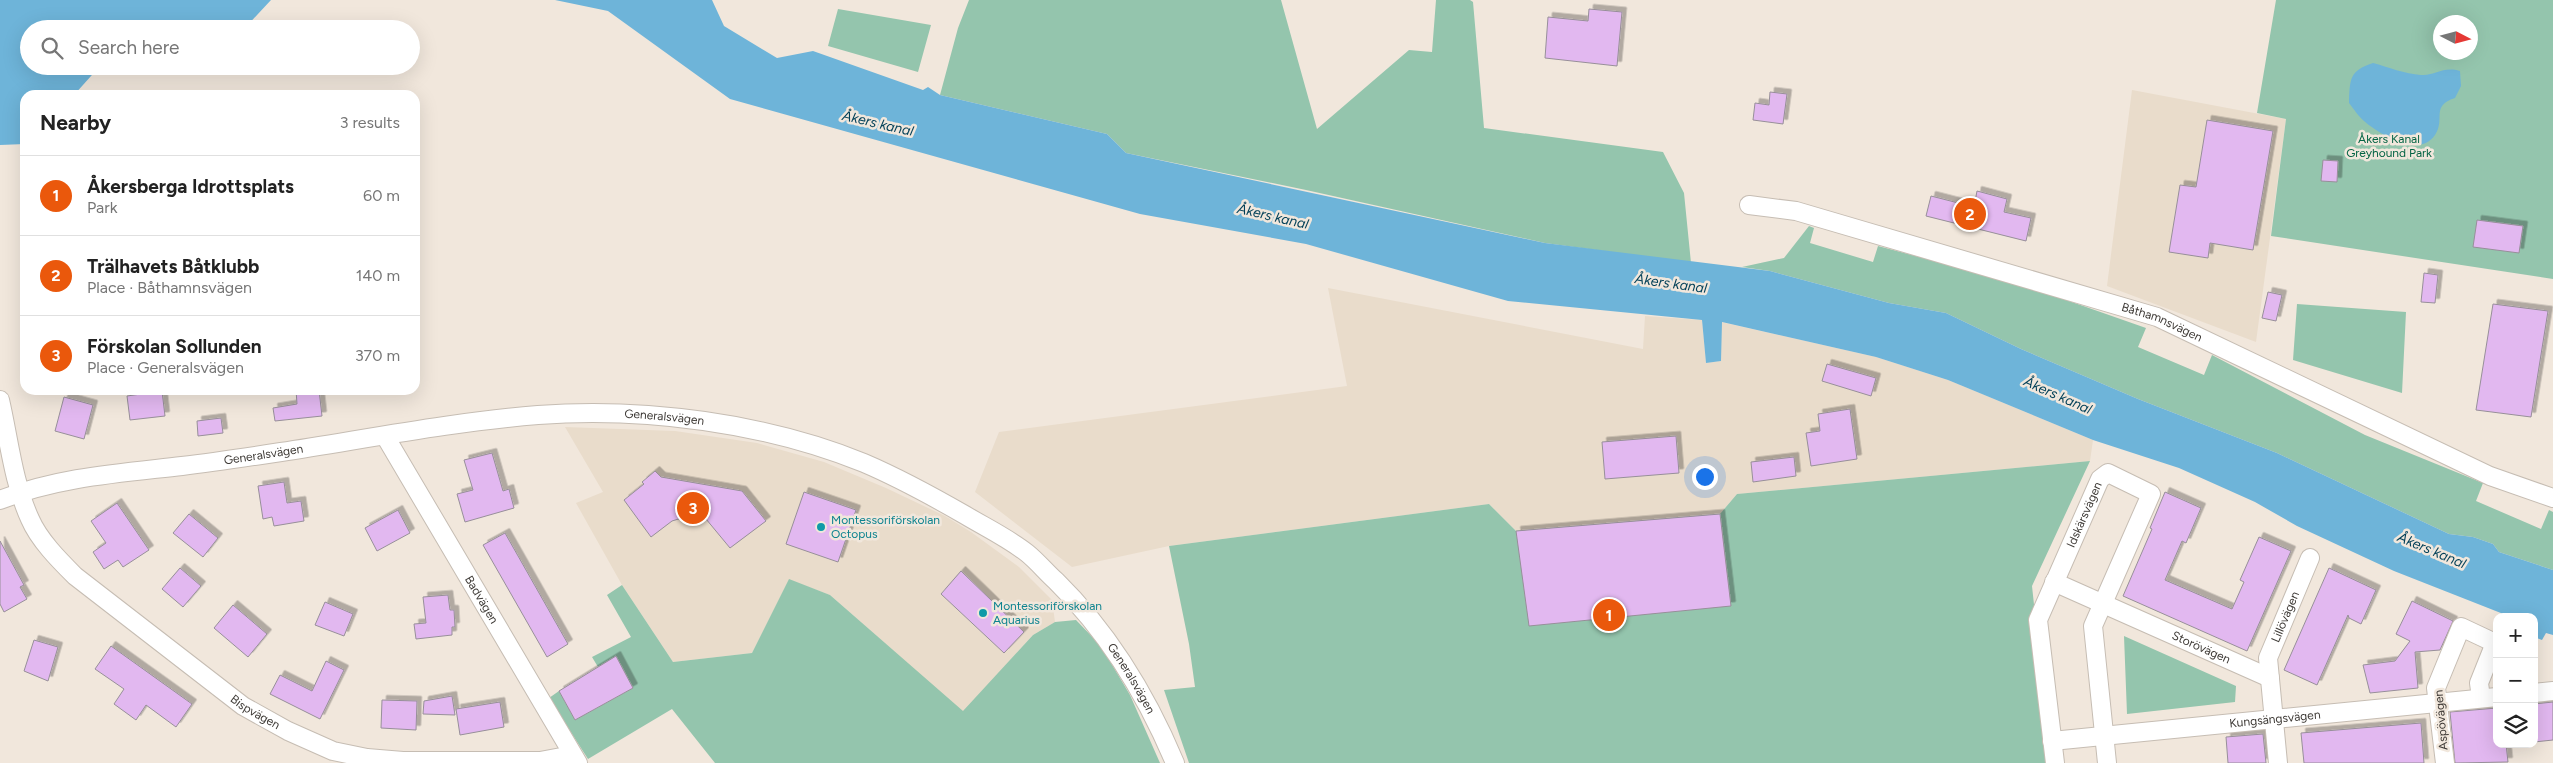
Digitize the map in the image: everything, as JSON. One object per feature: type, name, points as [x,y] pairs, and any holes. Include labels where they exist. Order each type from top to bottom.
[{"type":"street","name":"Båthamnsvägen","points":[[1750,205],[1796,211],[2157,317],[2490,476],[2553,498]]},
{"type":"street","points":[[0,400],[20,492]]},
{"type":"street","name":"Generalsvägen","points":[[0,500],[20,492],[67,480],[197,464],[540,415],[617,414],[681,419],[755,430],[863,463],[919,488],[1027,553],[1074,599],[1104,635],[1133,676],[1158,722],[1175,763]]},
{"type":"street","name":"Badvägen","points":[[385,436],[575,759]]},
{"type":"street","name":"Idskärsvägen","points":[[2055,763],[2038,620],[2100,479],[2108,473],[2151,494],[2093,626],[2107,763]]},
{"type":"street","name":"Bispvägen","points":[[20,492],[30,521],[55,555],[75,576],[244,706],[288,731],[333,751],[376,759],[540,761],[575,759]]},
{"type":"street","name":"Lillövägen","points":[[2270,678],[2268,658],[2310,558]]},
{"type":"street","name":"Storövägen","points":[[2054,582],[2270,678]]},
{"type":"street","name":"Aspövägen","points":[[2445,763],[2436,688],[2462,627],[2495,643],[2479,683],[2489,698]]},
{"type":"street","points":[[2270,678],[2278,763]]},
{"type":"street","points":[[2538,693],[2553,691]]},
{"type":"street","name":"Kungsängsvägen","points":[[2052,741],[2489,698]]},
{"type":"shaded area","points":[[2132,90],[2286,119],[2256,342],[2107,286]]},
{"type":"shaded area","points":[[1328,288],[1643,349],[1645,316],[1702,320],[1706,363],[1721,361],[1721,322],[1876,357],[1948,380],[2093,440],[2090,461],[1737,494],[1720,514],[1516,531],[1489,504],[1169,546],[1072,567],[975,492],[999,432],[1347,386]]},
{"type":"shaded area","points":[[565,427],[675,431],[757,443],[824,462],[886,488],[945,516],[971,532],[1019,567],[1052,600],[1055,622],[1033,635],[963,712],[830,595],[789,580],[752,653],[673,662],[622,585],[576,503],[603,492]]},
{"type":"green space","points":[[969,0],[1281,0],[1317,129],[1409,50],[1432,52],[1436,0],[1470,0],[1473,2],[1484,128],[1663,152],[1684,193],[1691,263],[1545,243],[1306,190],[1126,153],[1107,134],[940,95],[958,28]]},
{"type":"green space","name":"Åkers Kanal Greyhound Park","points":[[2276,0],[2553,0],[2553,279],[2271,236],[2286,119],[2257,113]]},
{"type":"green space","points":[[838,9],[931,25],[918,72],[828,46]]},
{"type":"green space","points":[[1809,226],[1814,228],[1810,243],[1873,262],[1878,246],[2018,283],[2146,328],[2138,347],[2204,375],[2212,355],[2365,435],[2483,483],[2476,501],[2541,529],[2549,510],[2553,512],[2553,570],[2499,552],[2493,544],[2473,537],[2449,534],[2277,453],[2138,399],[2021,349],[1946,313],[1889,303],[1770,271],[1742,267],[1784,258]]},
{"type":"green space","points":[[2297,304],[2406,312],[2402,393],[2293,360]]},
{"type":"green space","points":[[2090,461],[2032,586],[2051,763],[1189,763],[1164,690],[1195,687],[1189,644],[1169,546],[1489,504],[1516,531],[1720,514],[1737,494]]},
{"type":"green space","points":[[789,579],[830,595],[963,711],[1033,635],[1055,622],[1076,620],[1101,646],[1130,695],[1160,763],[715,763],[672,709],[588,759],[549,698],[559,691],[575,720],[633,688],[616,657],[598,667],[592,657],[631,637],[607,595],[622,585],[673,662],[752,653]]},
{"type":"green space","points":[[2124,636],[2236,686],[2235,702],[2127,714]]},
{"type":"water","points":[[0,0],[271,0],[252,20],[20,20],[20,75],[92,75],[78,90],[20,90],[20,144],[0,145]]},
{"type":"water","name":"Åkers kanal","points":[[555,0],[712,0],[724,26],[777,58],[813,51],[923,90],[928,87],[940,95],[1107,134],[1126,153],[1545,243],[1770,271],[1889,303],[1946,313],[2021,349],[2138,399],[2277,453],[2449,534],[2473,537],[2493,544],[2499,552],[2553,570],[2553,635],[2546,633],[2542,640],[2538,638],[2538,613],[2501,613],[2394,571],[2297,526],[2255,502],[2179,468],[2093,440],[1948,380],[1876,357],[1722,322],[1721,361],[1706,363],[1702,320],[1508,301],[1306,244],[1140,214],[730,99],[608,11]]},
{"type":"water","points":[[2373,63],[2421,75],[2444,70],[2460,71],[2461,86],[2455,98],[2443,105],[2438,129],[2428,142],[2419,145],[2409,145],[2399,142],[2379,132],[2364,121],[2349,103],[2352,77],[2359,69]]},
{"type":"building","points":[[1589,9],[1622,12],[1617,66],[1545,58],[1548,17],[1588,21]]},
{"type":"building","points":[[1770,92],[1787,94],[1783,124],[1753,120],[1755,103],[1769,105]]},
{"type":"building","points":[[2207,120],[2273,131],[2253,250],[2210,243],[2208,258],[2169,252],[2180,185],[2196,187]]},
{"type":"building","points":[[2323,160],[2338,161],[2337,182],[2321,181]]},
{"type":"building","points":[[1977,191],[2007,199],[2004,212],[2031,218],[2026,241],[1926,216],[1931,196],[1974,207]]},
{"type":"building","points":[[2477,220],[2523,226],[2519,253],[2473,247]]},
{"type":"building","points":[[2424,273],[2438,275],[2435,303],[2421,302]]},
{"type":"building","points":[[2268,292],[2282,295],[2276,321],[2262,318]]},
{"type":"building","points":[[2493,304],[2548,311],[2531,417],[2476,410]]},
{"type":"building","points":[[1827,364],[1876,378],[1871,396],[1822,381]]},
{"type":"building","points":[[162,395],[165,416],[130,420],[127,396]]},
{"type":"building","points":[[296,395],[320,395],[322,416],[275,421],[273,408],[297,404]]},
{"type":"building","points":[[64,397],[93,405],[84,439],[55,431]]},
{"type":"building","points":[[1850,409],[1857,459],[1811,466],[1806,433],[1820,431],[1818,414]]},
{"type":"building","points":[[221,418],[223,433],[198,436],[197,421]]},
{"type":"building","points":[[1676,436],[1679,473],[1605,479],[1602,442]]},
{"type":"building","points":[[492,453],[503,491],[509,489],[514,508],[465,522],[457,494],[473,490],[464,460]]},
{"type":"building","points":[[1794,457],[1796,476],[1753,482],[1751,462]]},
{"type":"building","points":[[655,471],[661,477],[742,491],[766,521],[730,548],[706,519],[685,517],[672,521],[651,537],[624,500],[644,484],[642,482]]},
{"type":"building","points":[[284,482],[287,503],[301,501],[304,521],[274,526],[272,517],[263,519],[258,486]]},
{"type":"building","name":"Montessoriförskolan Octopus","points":[[804,492],[856,510],[838,562],[786,544]]},
{"type":"building","points":[[2165,492],[2201,508],[2186,543],[2182,541],[2165,580],[2232,609],[2244,582],[2240,580],[2259,537],[2291,551],[2247,651],[2123,596],[2152,529],[2150,528]]},
{"type":"building","points":[[117,503],[149,550],[123,567],[118,560],[104,569],[93,552],[106,543],[91,521]]},
{"type":"building","points":[[398,510],[410,533],[377,551],[365,528]]},
{"type":"building","points":[[189,514],[218,538],[203,557],[173,533]]},
{"type":"building","points":[[1720,514],[1731,606],[1529,626],[1516,531]]},
{"type":"building","points":[[505,533],[568,644],[547,657],[483,545]]},
{"type":"building","points":[[0,541],[24,585],[20,587],[27,599],[4,612],[0,604]]},
{"type":"building","points":[[180,568],[201,586],[183,607],[162,589]]},
{"type":"building","points":[[2329,568],[2376,590],[2361,624],[2349,618],[2348,615],[2317,685],[2284,670]]},
{"type":"building","name":"Montessoriförskolan Aquarius","points":[[961,571],[1024,632],[1004,653],[941,594]]},
{"type":"building","points":[[448,595],[450,610],[454,610],[455,627],[452,627],[452,635],[416,639],[414,624],[426,623],[423,597]]},
{"type":"building","points":[[2412,601],[2453,621],[2440,650],[2415,652],[2418,688],[2370,693],[2363,665],[2395,661],[2410,641],[2396,634]]},
{"type":"building","points":[[325,602],[353,614],[344,636],[315,625]]},
{"type":"building","points":[[233,605],[267,634],[248,657],[214,628]]},
{"type":"building","points":[[34,640],[58,647],[48,681],[24,671]]},
{"type":"building","points":[[111,646],[192,704],[176,727],[146,705],[136,720],[114,704],[124,689],[95,669]]},
{"type":"building","points":[[616,656],[633,688],[575,720],[559,691]]},
{"type":"building","points":[[326,661],[344,670],[320,719],[270,694],[280,675],[312,691]]},
{"type":"building","points":[[452,696],[455,715],[423,714],[424,701]]},
{"type":"building","points":[[382,700],[417,701],[416,730],[381,728]]},
{"type":"building","points":[[500,702],[504,727],[460,735],[456,709]]},
{"type":"building","points":[[2553,702],[2553,740],[2538,742],[2538,704]]},
{"type":"building","points":[[2493,708],[2493,748],[2506,748],[2508,762],[2455,763],[2450,712]]},
{"type":"building","points":[[2421,723],[2424,763],[2304,763],[2301,733]]},
{"type":"building","points":[[2263,734],[2266,763],[2228,763],[2226,737]]},
{"type":"place","name":"Trälhavets Båtklubb","points":[[1970,214]]},
{"type":"place","name":"Förskolan Sollunden","points":[[693,508]]},
{"type":"place","name":"Montessoriförskolan Octopus","points":[[821,527]]},
{"type":"place","name":"Montessoriförskolan Aquarius","points":[[983,613]]},
{"type":"place","name":"Åkersberga Idrottsplats","points":[[1609,615]]}]
